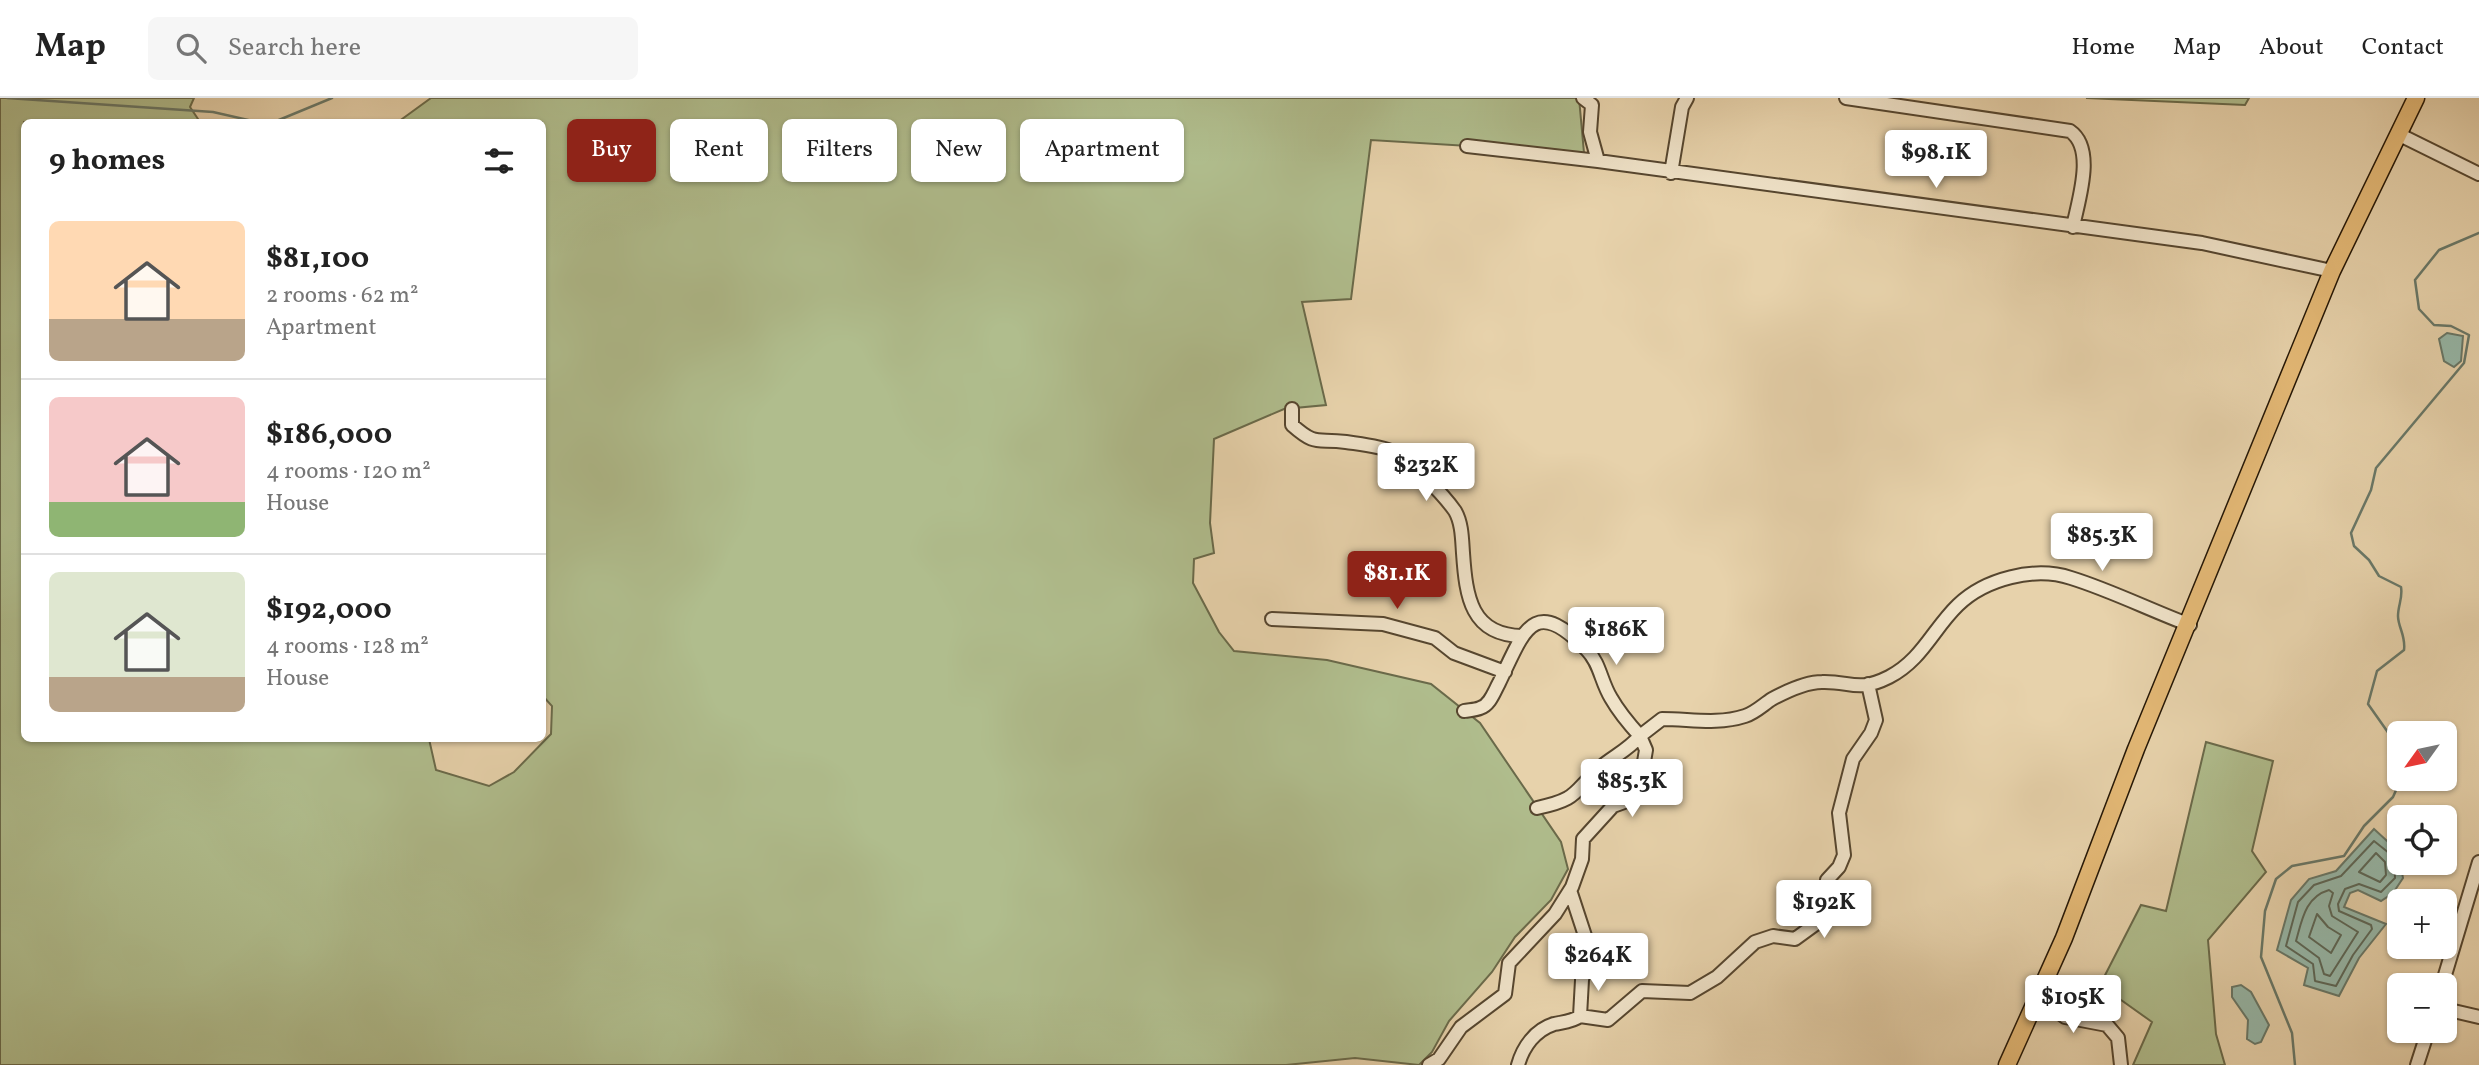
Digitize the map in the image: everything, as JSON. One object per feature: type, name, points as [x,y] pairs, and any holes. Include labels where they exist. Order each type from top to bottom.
[{"type":"main road","points":[[2007,1065],[2039,997],[2136,749],[2190,625],[2332,271],[2416,98]]},
{"type":"street","points":[[1583,98],[1592,104],[1590,132],[1598,161]]},
{"type":"street","points":[[1671,173],[1686,98]]},
{"type":"street","points":[[1846,98],[2070,131],[2082,145],[2083,158],[2073,228]]},
{"type":"street","points":[[2398,134],[2479,174]]},
{"type":"street","points":[[1467,146],[1598,161],[2073,228],[2202,243],[2332,271]]},
{"type":"street","points":[[1292,408],[1292,425],[1310,441],[1345,442],[1392,451],[1438,492],[1456,513],[1462,532],[1463,557],[1474,612],[1482,625],[1494,632],[1522,636]]},
{"type":"street","points":[[1538,808],[1560,803],[1577,794],[1601,767],[1621,755],[1662,719],[1712,723],[1747,716],[1774,698],[1821,682],[1859,687],[1889,677],[1910,663],[1938,633],[1952,611],[1980,586],[2006,579],[2048,574],[2070,578],[2190,625]]},
{"type":"street","points":[[1272,619],[1383,624],[1435,638],[1454,653],[1505,672]]},
{"type":"street","points":[[1429,1065],[1438,1059],[1461,1027],[1505,994],[1509,963],[1555,914],[1570,890],[1583,859],[1583,839],[1613,806],[1638,797],[1646,750],[1640,736],[1609,696],[1595,657],[1563,626],[1551,620],[1539,622],[1522,636],[1491,700],[1481,708],[1464,711]]},
{"type":"street","points":[[1518,1065],[1526,1046],[1536,1034],[1552,1025],[1580,1016],[1608,1020],[1642,991],[1690,993],[1701,988],[1755,942],[1773,936],[1795,939],[1818,923],[1823,912],[1827,880],[1839,867],[1844,855],[1839,813],[1853,759],[1871,733],[1876,720],[1868,684]]},
{"type":"street","points":[[2446,973],[2479,862]]},
{"type":"street","points":[[1570,890],[1589,948],[1582,979],[1580,1016]]},
{"type":"street","points":[[2039,997],[2065,1017],[2107,1025],[2118,1038],[2121,1065]]},
{"type":"street","points":[[2457,1012],[2479,1017]]},
{"type":"street","points":[[2417,1065],[2424,1043]]},
{"type":"green space","points":[[0,98],[194,98],[190,107],[198,119],[21,119],[21,742],[430,742],[436,770],[489,786],[514,772],[551,734],[552,706],[546,699],[546,119],[402,119],[431,98],[1579,98],[1584,153],[1371,140],[1351,299],[1302,302],[1326,405],[1284,409],[1214,439],[1210,523],[1214,553],[1194,559],[1193,583],[1219,632],[1234,651],[1327,660],[1431,684],[1480,723],[1561,842],[1568,869],[1551,900],[1515,937],[1492,972],[1449,1021],[1432,1052],[1419,1065],[1355,1058],[1286,1065],[0,1065]]},
{"type":"green space","points":[[2086,98],[2249,98],[2245,105]]},
{"type":"green space","points":[[2206,742],[2273,761],[2252,851],[2266,872],[2208,940],[2216,1034],[2225,1065],[2133,1065],[2152,1022],[2100,985],[2141,905],[2166,911]]},
{"type":"water","points":[[2447,333],[2463,336],[2461,361],[2454,367],[2444,361],[2439,339]]},
{"type":"water","points":[[2374,829],[2387,841],[2387,875],[2402,875],[2403,878],[2396,889],[2387,889],[2387,897],[2381,901],[2358,890],[2350,893],[2344,907],[2386,924],[2359,958],[2339,996],[2304,985],[2308,968],[2277,950],[2291,900],[2309,879],[2336,871]]},
{"type":"water","points":[[2241,985],[2251,992],[2269,1025],[2261,1042],[2255,1044],[2247,1039],[2248,1020],[2232,997],[2232,987]]},
{"type":"waterway","points":[[7,98],[213,112],[244,119]]},
{"type":"waterway","points":[[281,119],[332,98]]},
{"type":"waterway","points":[[2387,731],[2368,704],[2377,671],[2404,650],[2398,616],[2401,587],[2379,576],[2369,560],[2354,546],[2351,533],[2371,490],[2376,468],[2464,363],[2469,335],[2451,326],[2434,325],[2419,309],[2415,280],[2439,250],[2479,233]]},
{"type":"waterway","points":[[2295,1065],[2292,1033],[2261,957],[2265,911],[2276,879],[2292,866],[2344,856],[2364,826],[2396,791]]}]
